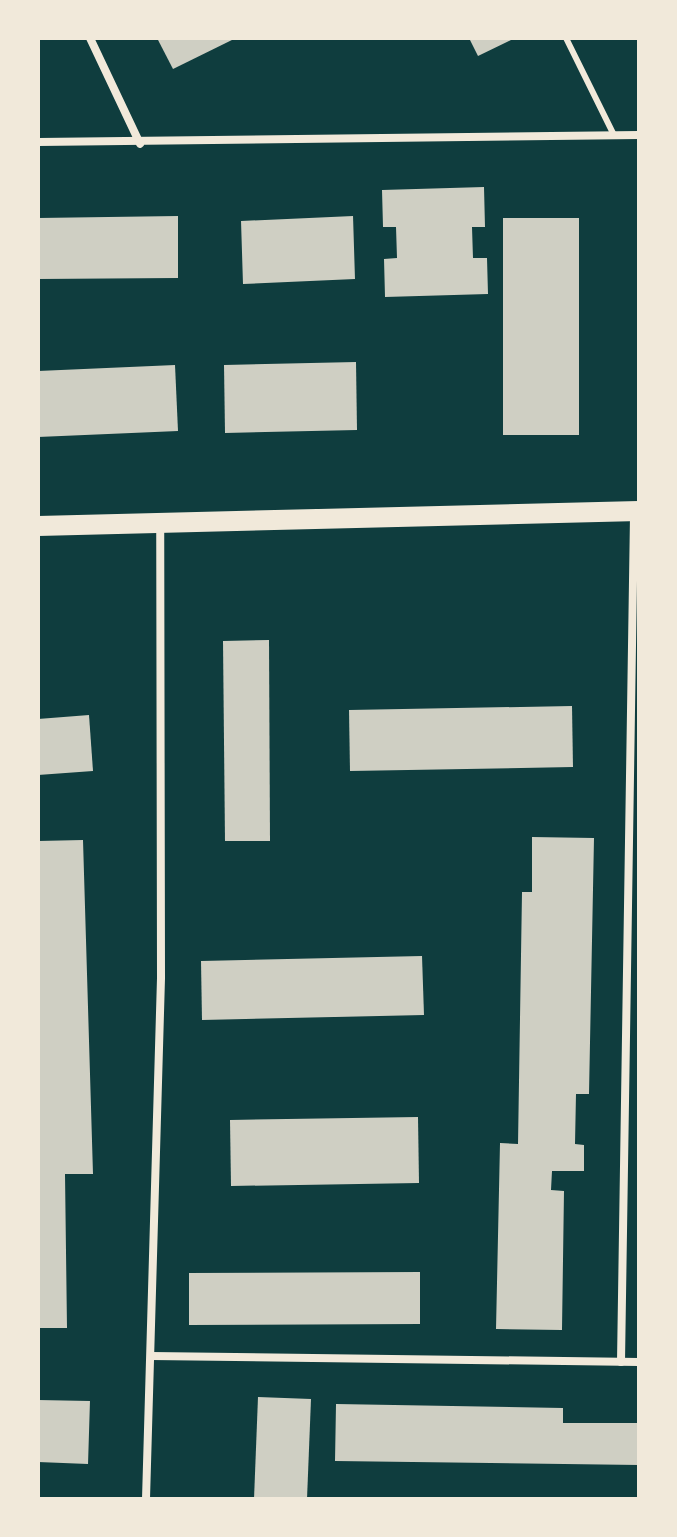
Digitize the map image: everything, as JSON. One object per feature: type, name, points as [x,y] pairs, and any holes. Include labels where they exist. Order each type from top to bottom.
[{"type":"main road","points":[[38,526],[636,511]]},
{"type":"street","points":[[90,38],[140,144]]},
{"type":"street","points":[[38,142],[140,144],[639,135]]},
{"type":"street","points":[[621,1362],[636,511]]},
{"type":"street","points":[[146,1499],[161,977],[160,522]]},
{"type":"street","points":[[151,1356],[639,1362]]},
{"type":"lane","points":[[566,38],[614,135]]},
{"type":"building","points":[[157,38],[236,38],[173,69]]},
{"type":"building","points":[[469,38],[515,38],[478,56]]},
{"type":"building","points":[[484,187],[485,227],[472,227],[473,258],[487,258],[488,294],[385,297],[384,259],[397,258],[396,227],[383,227],[382,190]]},
{"type":"building","points":[[178,216],[178,278],[38,279],[38,218]]},
{"type":"building","points":[[353,216],[355,279],[243,284],[241,221]]},
{"type":"building","points":[[503,218],[579,218],[579,435],[503,435]]},
{"type":"building","points":[[356,362],[357,430],[225,433],[224,365]]},
{"type":"building","points":[[175,365],[178,431],[38,437],[38,371]]},
{"type":"building","points":[[269,640],[270,841],[225,841],[223,641]]},
{"type":"building","points":[[572,706],[573,767],[350,771],[349,710]]},
{"type":"building","points":[[89,715],[93,771],[38,775],[38,719]]},
{"type":"building","points":[[532,837],[594,838],[589,1094],[576,1094],[575,1144],[584,1145],[584,1171],[552,1171],[551,1190],[564,1191],[562,1330],[496,1329],[500,1143],[518,1144],[522,892],[532,892]]},
{"type":"building","points":[[83,840],[93,1174],[65,1174],[67,1328],[38,1328],[38,841]]},
{"type":"building","points":[[422,956],[424,1015],[202,1020],[201,961]]},
{"type":"building","points":[[418,1117],[419,1183],[231,1186],[230,1120]]},
{"type":"building","points":[[420,1272],[420,1324],[189,1325],[189,1273]]},
{"type":"building","points":[[258,1397],[311,1399],[307,1499],[254,1499]]},
{"type":"building","points":[[38,1400],[90,1401],[88,1464],[38,1462]]},
{"type":"building","points":[[336,1404],[563,1408],[563,1423],[639,1423],[639,1465],[335,1461]]}]
